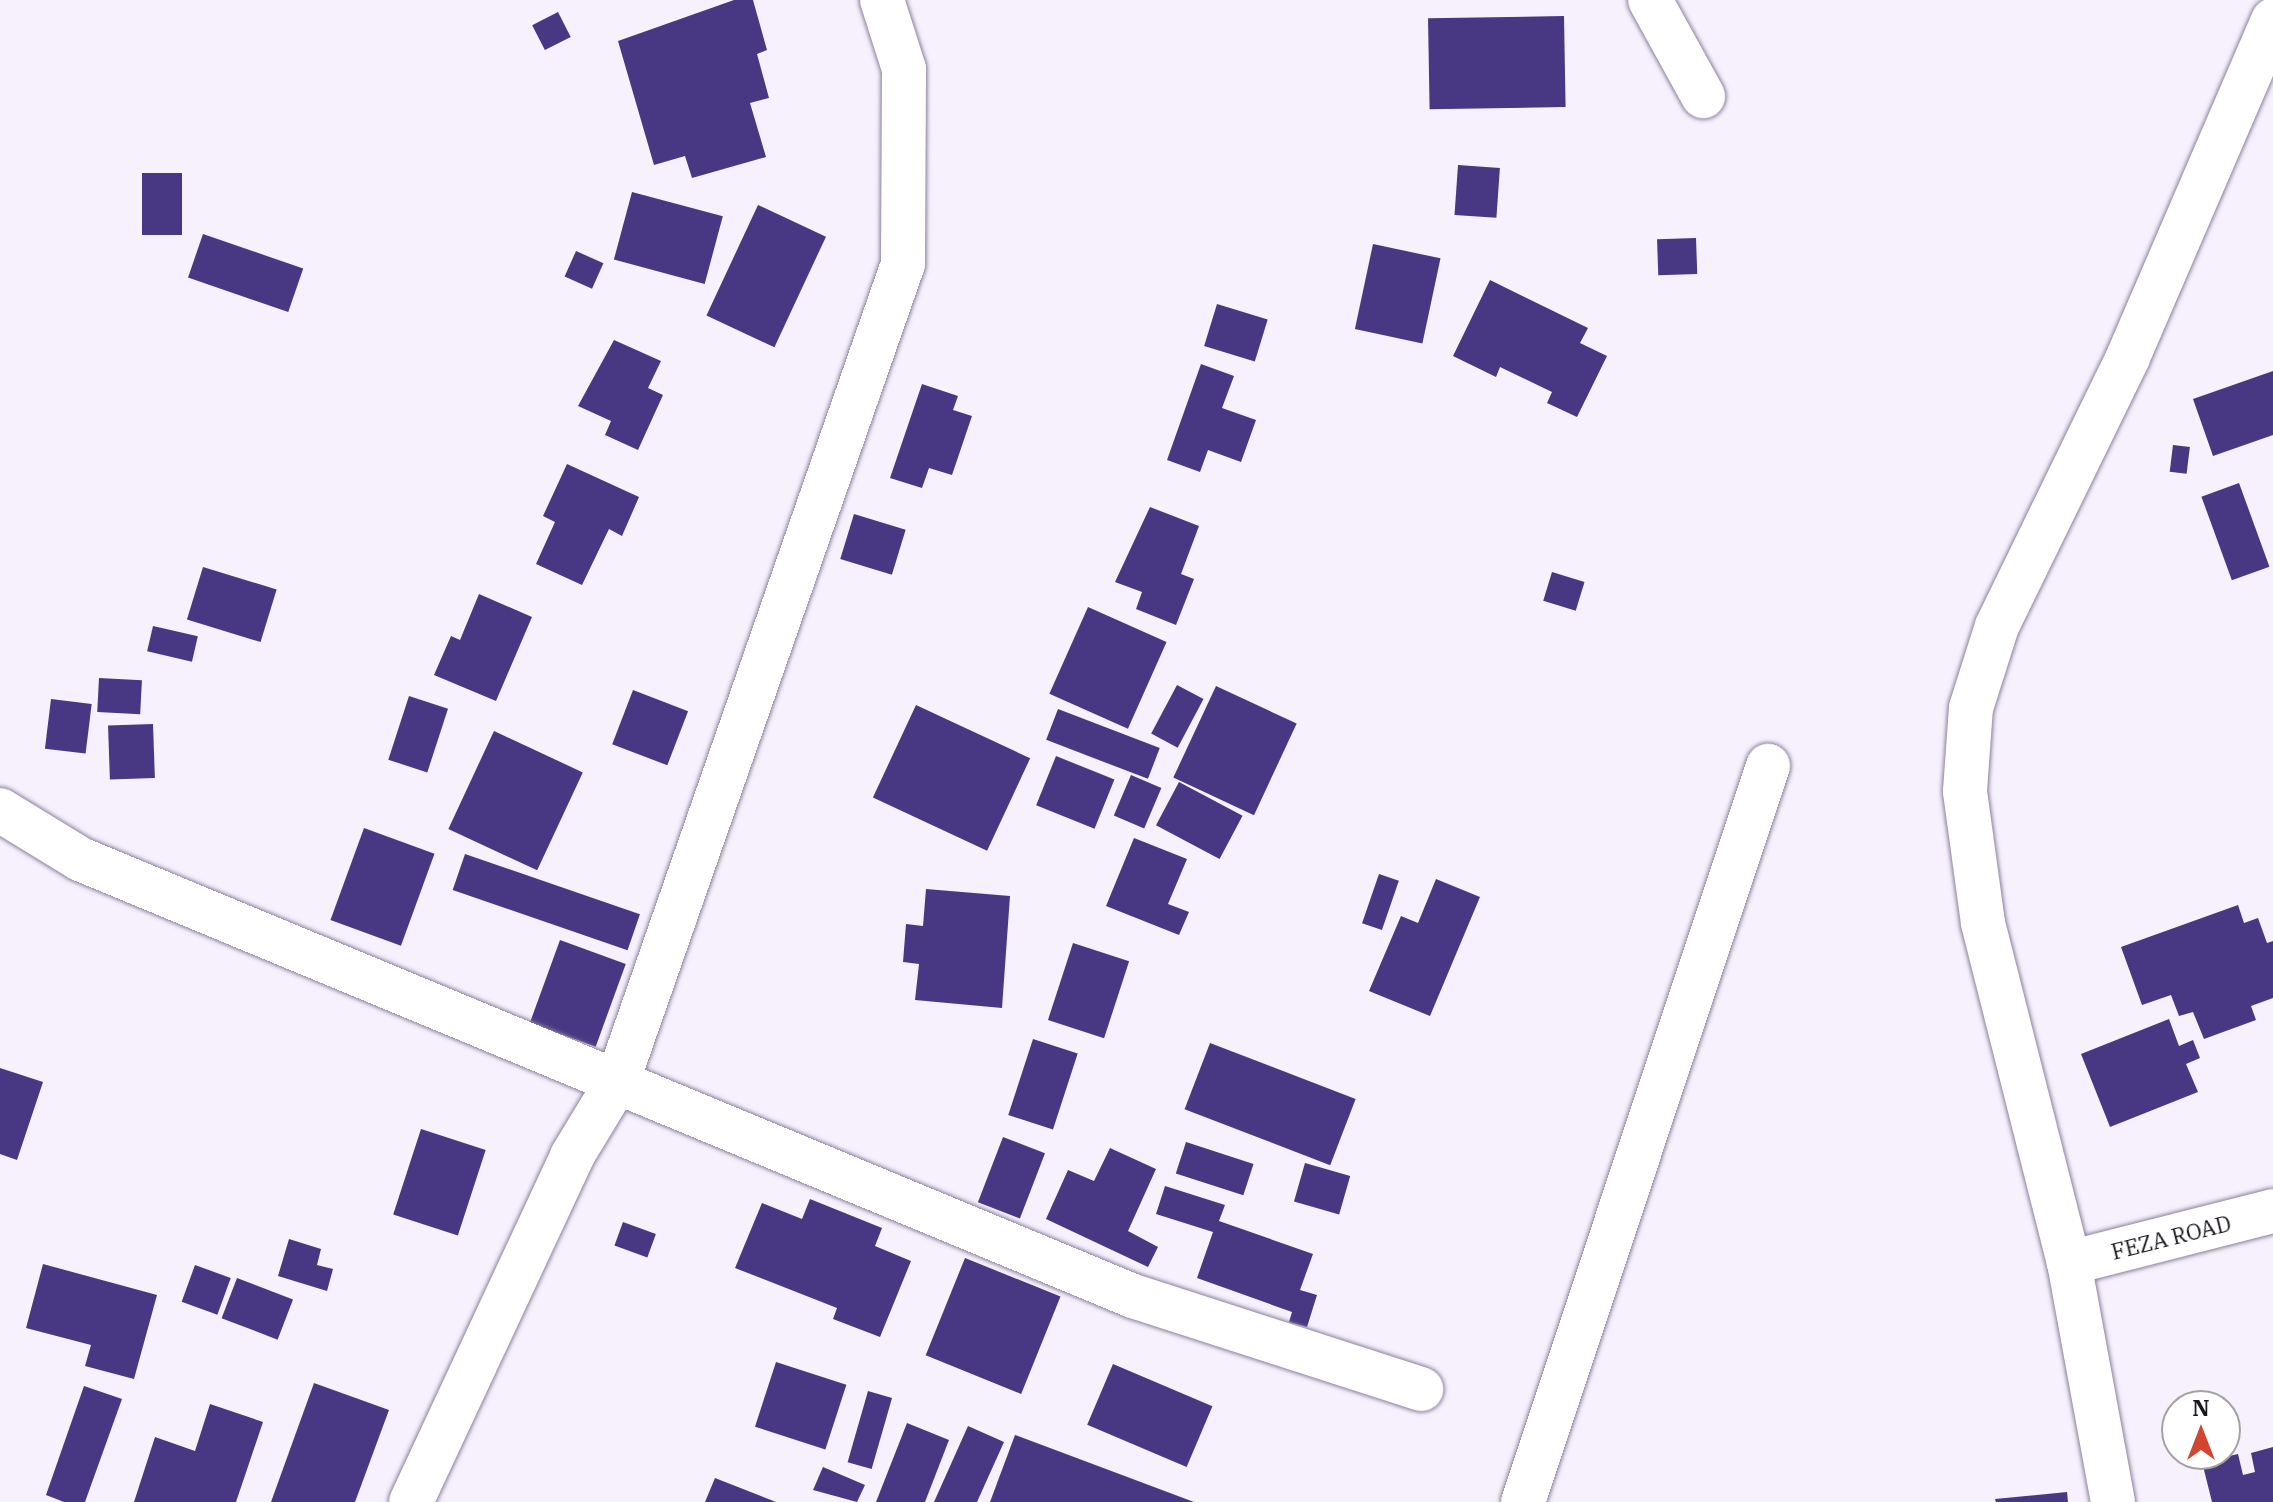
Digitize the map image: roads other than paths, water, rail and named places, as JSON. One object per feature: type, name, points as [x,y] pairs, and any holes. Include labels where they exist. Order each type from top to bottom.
[{"type":"street","points":[[411,1502],[572,1156],[618,1080],[903,264],[904,69],[882,0]]},
{"type":"street","points":[[1650,0],[1703,96]]},
{"type":"street","points":[[2113,1502],[2069,1263],[1983,923],[1965,791],[1971,708],[1997,626],[2226,142],[2273,20]]},
{"type":"street","points":[[1523,1502],[1768,766]]},
{"type":"street","points":[[0,810],[80,859],[1133,1296],[1421,1389]]},
{"type":"street","name":"FEZA ROAD","points":[[2069,1263],[2273,1211]]}]
